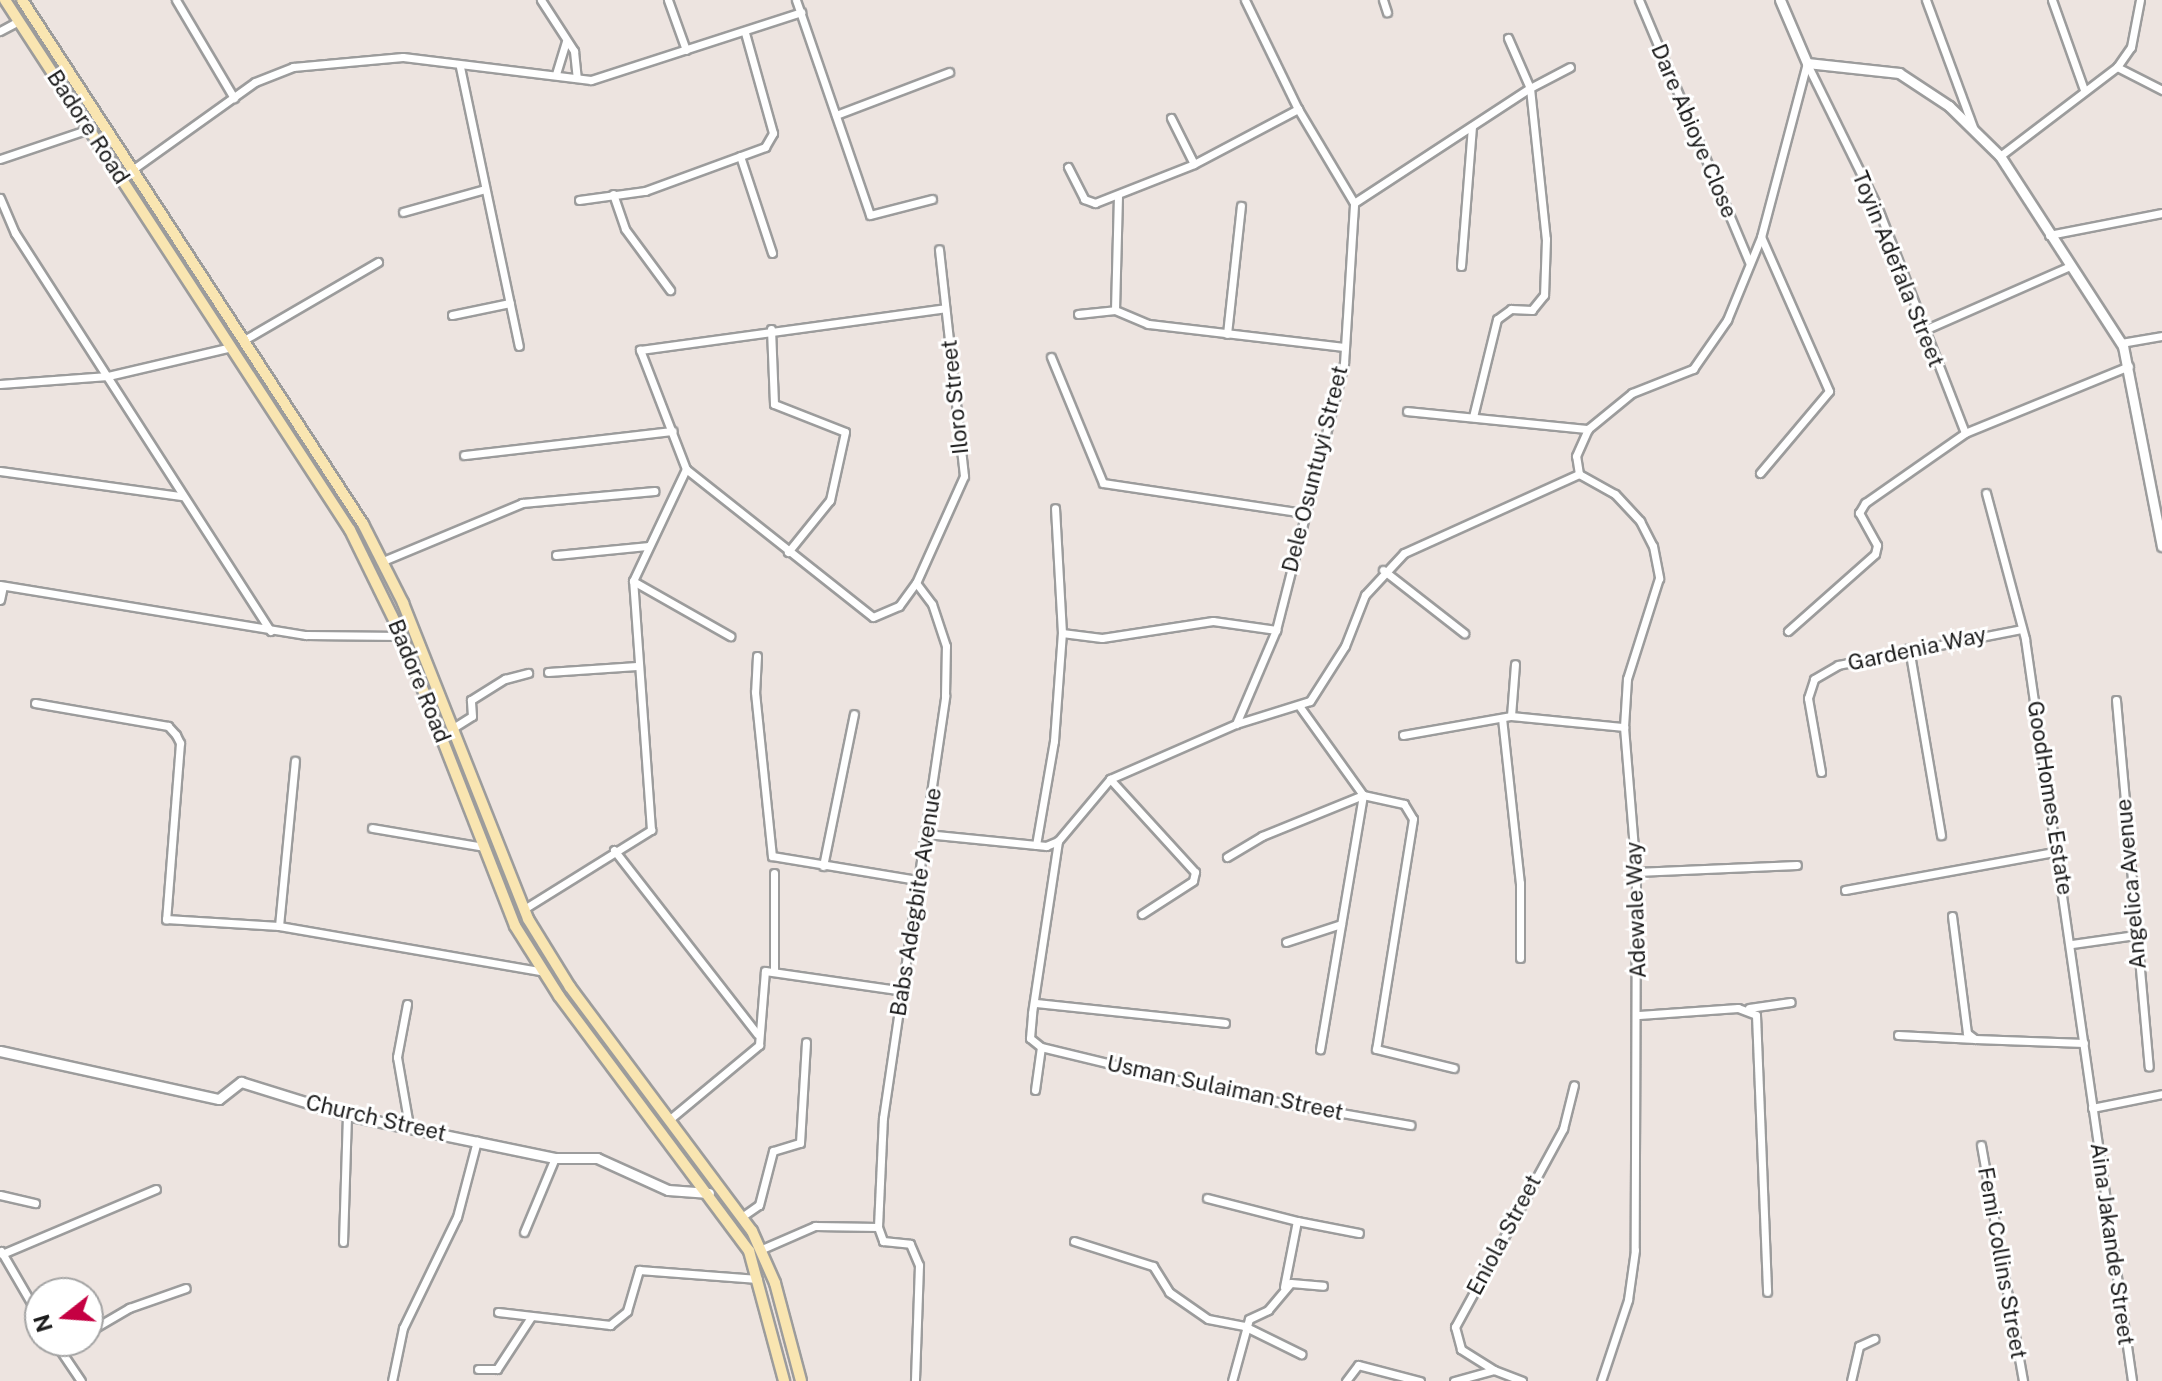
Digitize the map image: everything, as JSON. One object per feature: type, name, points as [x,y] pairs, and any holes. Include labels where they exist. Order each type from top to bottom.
[{"type":"main road","name":"Badore Road","points":[[5,0],[350,530],[402,636],[484,847],[540,971],[709,1193],[749,1251],[760,1279],[784,1381]]},
{"type":"main road","name":"Badore Road","points":[[22,0],[285,402],[383,561],[524,909],[570,987],[743,1216],[762,1249],[801,1381]]},
{"type":"main road","points":[[272,410],[285,402]]},
{"type":"street","points":[[176,0],[234,98]]},
{"type":"street","points":[[541,0],[579,63],[577,78]]},
{"type":"street","points":[[668,0],[686,50]]},
{"type":"street","points":[[796,0],[870,215],[932,199]]},
{"type":"street","points":[[1245,0],[1298,109],[1354,203],[1530,88],[1570,67]]},
{"type":"street","points":[[1383,0],[1387,12]]},
{"type":"street","name":"Dare Abioye Close","points":[[1639,0],[1749,262]]},
{"type":"street","points":[[1035,1090],[1041,1047],[1030,1038],[1036,1003],[1042,916],[1058,841],[1110,779],[1236,724],[1300,707],[1316,695],[1383,570],[1404,553],[1579,474],[1576,456],[1588,429],[1632,393],[1684,375],[1705,358],[1761,237],[1807,63],[1780,0]]},
{"type":"street","points":[[1926,0],[1975,132]]},
{"type":"street","points":[[2052,0],[2084,90]]},
{"type":"street","points":[[2000,156],[2117,67],[2131,47],[2140,0]]},
{"type":"street","points":[[132,170],[255,82],[311,64],[403,57],[460,67],[577,78],[604,77],[801,12]]},
{"type":"street","points":[[0,31],[19,21]]},
{"type":"street","points":[[579,200],[645,191],[765,147],[773,133],[745,33]]},
{"type":"street","points":[[1473,417],[1497,319],[1511,309],[1532,310],[1544,295],[1546,239],[1530,88],[1508,38]]},
{"type":"street","points":[[556,74],[566,41]]},
{"type":"street","points":[[1807,63],[1899,73],[1924,86],[2000,156],[2121,343],[2131,365],[2162,546]]},
{"type":"street","name":"Toyin Adefala Street","points":[[1807,63],[1877,206],[1922,331],[1965,433]]},
{"type":"street","points":[[460,67],[519,346]]},
{"type":"street","points":[[2117,67],[2162,90]]},
{"type":"street","points":[[836,115],[949,72]]},
{"type":"street","points":[[1068,167],[1084,199],[1095,203],[1194,164],[1298,109]]},
{"type":"street","points":[[1171,118],[1194,164]]},
{"type":"street","points":[[1461,266],[1472,126]]},
{"type":"street","points":[[0,159],[89,129]]},
{"type":"street","points":[[740,156],[772,253]]},
{"type":"street","points":[[403,212],[485,189]]},
{"type":"street","points":[[613,194],[625,229],[670,290]]},
{"type":"street","points":[[1115,310],[1118,195]]},
{"type":"street","points":[[0,198],[15,233],[181,496],[271,631]]},
{"type":"street","name":"Dele Osuntuyi Street","points":[[1236,724],[1276,630],[1343,347],[1354,203]]},
{"type":"street","points":[[1227,334],[1241,206]]},
{"type":"street","points":[[2049,235],[2162,213]]},
{"type":"street","points":[[1760,473],[1829,391],[1761,237]]},
{"type":"street","name":"Iloro Street","points":[[916,583],[964,476],[939,249]]},
{"type":"street","points":[[244,340],[378,262]]},
{"type":"street","points":[[1922,331],[2070,266]]},
{"type":"street","points":[[452,315],[510,303]]},
{"type":"street","points":[[916,583],[899,606],[873,617],[686,469],[640,350],[771,329],[945,308]]},
{"type":"street","points":[[1078,314],[1115,310],[1148,324],[1343,347]]},
{"type":"street","points":[[771,329],[774,404],[845,432],[830,500],[788,552]]},
{"type":"street","points":[[2121,343],[2162,336]]},
{"type":"street","points":[[0,384],[108,376],[232,347]]},
{"type":"street","points":[[1051,357],[1103,483],[1303,513]]},
{"type":"street","points":[[1788,631],[1875,554],[1877,545],[1859,513],[1865,503],[1965,433],[2131,365]]},
{"type":"street","points":[[1407,411],[1588,429]]},
{"type":"street","points":[[464,455],[673,431]]},
{"type":"street","points":[[524,909],[614,850],[651,830],[654,813],[637,666],[633,581],[686,469]]},
{"type":"street","points":[[0,471],[181,496]]},
{"type":"street","name":"Adewale Way","points":[[1579,474],[1615,494],[1653,546],[1659,578],[1627,679],[1624,727],[1636,872],[1639,1015],[1633,1277],[1601,1381]]},
{"type":"street","points":[[383,561],[522,503],[654,491]]},
{"type":"street","name":"GoodHomes Estate","points":[[1986,493],[2022,629],[2059,851],[2092,1108]]},
{"type":"street","points":[[1036,845],[1054,741],[1062,633],[1055,508]]},
{"type":"street","points":[[556,555],[647,546]]},
{"type":"street","points":[[1383,570],[1464,633]]},
{"type":"street","points":[[633,581],[730,636]]},
{"type":"street","name":"Babs Adegbite Avenue","points":[[878,1227],[883,1118],[926,834],[946,646],[932,604],[916,583]]},
{"type":"street","points":[[0,600],[2,586],[271,631],[402,636]]},
{"type":"street","points":[[1062,633],[1102,638],[1213,621],[1276,630]]},
{"type":"street","name":"Gardenia Way","points":[[1821,772],[1808,698],[1814,679],[1838,665],[1909,648],[2022,629]]},
{"type":"street","points":[[1909,648],[1941,835]]},
{"type":"street","points":[[757,656],[755,692],[772,856],[917,880]]},
{"type":"street","points":[[1511,716],[1515,664]]},
{"type":"street","points":[[548,672],[637,666]]},
{"type":"street","points":[[453,728],[472,716],[471,700],[505,679],[528,673]]},
{"type":"street","name":"Angelica Avenue","points":[[2116,700],[2149,1067]]},
{"type":"street","points":[[35,703],[168,726],[180,743],[163,915],[171,921],[279,926],[540,971]]},
{"type":"street","points":[[1300,707],[1363,795],[1320,1049]]},
{"type":"street","points":[[823,866],[854,714]]},
{"type":"street","points":[[1403,735],[1511,716],[1624,727]]},
{"type":"street","points":[[1502,718],[1520,883],[1520,958]]},
{"type":"street","points":[[279,926],[295,761]]},
{"type":"street","points":[[1110,779],[1195,872],[1193,881],[1142,914]]},
{"type":"street","points":[[1227,857],[1262,836],[1363,795],[1404,804],[1413,819],[1376,1049],[1454,1068]]},
{"type":"street","points":[[372,828],[484,847]]},
{"type":"street","points":[[926,834],[1036,845],[1058,841]]},
{"type":"street","points":[[614,850],[757,1034]]},
{"type":"street","points":[[1845,890],[2059,851]]},
{"type":"street","points":[[1636,872],[1797,865]]},
{"type":"street","points":[[774,873],[774,971]]},
{"type":"street","points":[[1952,916],[1961,1016],[1975,1039]]},
{"type":"street","points":[[1286,942],[1341,924]]},
{"type":"street","points":[[2072,944],[2135,935]]},
{"type":"street","points":[[670,1119],[752,1052],[757,1034],[762,976],[774,971],[903,991]]},
{"type":"street","points":[[1639,1015],[1791,1002]]},
{"type":"street","points":[[1036,1003],[1225,1023]]},
{"type":"street","points":[[407,1004],[397,1057],[409,1126]]},
{"type":"street","points":[[1749,1008],[1756,1015],[1767,1292]]},
{"type":"street","points":[[1898,1035],[2084,1043]]},
{"type":"street","points":[[743,1216],[759,1205],[773,1151],[800,1143],[806,1042]]},
{"type":"street","name":"Usman Sulaiman Street","points":[[1041,1047],[1244,1096],[1411,1125]]},
{"type":"street","name":"Church Street","points":[[0,1051],[219,1099],[241,1082],[347,1115],[555,1158],[597,1158],[668,1190],[709,1193]]},
{"type":"street","name":"Eniola Street","points":[[1522,1381],[1494,1370],[1461,1349],[1455,1327],[1563,1129],[1574,1085]]},
{"type":"street","points":[[2092,1108],[2162,1094]]},
{"type":"street","name":"Aina Jakande Street","points":[[2092,1108],[2132,1381]]},
{"type":"street","points":[[343,1242],[347,1115]]},
{"type":"street","points":[[392,1381],[403,1328],[457,1217],[477,1141]]},
{"type":"street","name":"Femi Collins Street","points":[[1981,1145],[2023,1381]]},
{"type":"street","points":[[524,1232],[555,1158]]},
{"type":"street","points":[[24,1291],[1,1252],[156,1189]]},
{"type":"street","points":[[0,1195],[35,1203]]},
{"type":"street","points":[[1207,1198],[1359,1233]]},
{"type":"street","points":[[1284,1287],[1297,1221]]},
{"type":"street","points":[[762,1249],[815,1226],[878,1227],[883,1241],[910,1244],[919,1257],[915,1381]]},
{"type":"street","points":[[1074,1241],[1153,1266],[1169,1292],[1208,1319],[1244,1326],[1301,1354]]},
{"type":"street","points":[[498,1312],[610,1325],[627,1311],[639,1270],[760,1279]]},
{"type":"street","points":[[1232,1381],[1244,1326],[1284,1287],[1301,1282],[1323,1286]]},
{"type":"street","points":[[104,1323],[129,1308],[186,1288]]},
{"type":"street","points":[[494,1371],[531,1317]]},
{"type":"street","points":[[1851,1381],[1859,1346],[1874,1339]]},
{"type":"street","points":[[65,1357],[81,1381]]},
{"type":"street","points":[[1346,1381],[1358,1365],[1420,1381]]},
{"type":"street","points":[[478,1369],[494,1371]]},
{"type":"street","points":[[1454,1381],[1494,1370]]},
{"type":"street","points":[[494,1371],[499,1381]]}]
